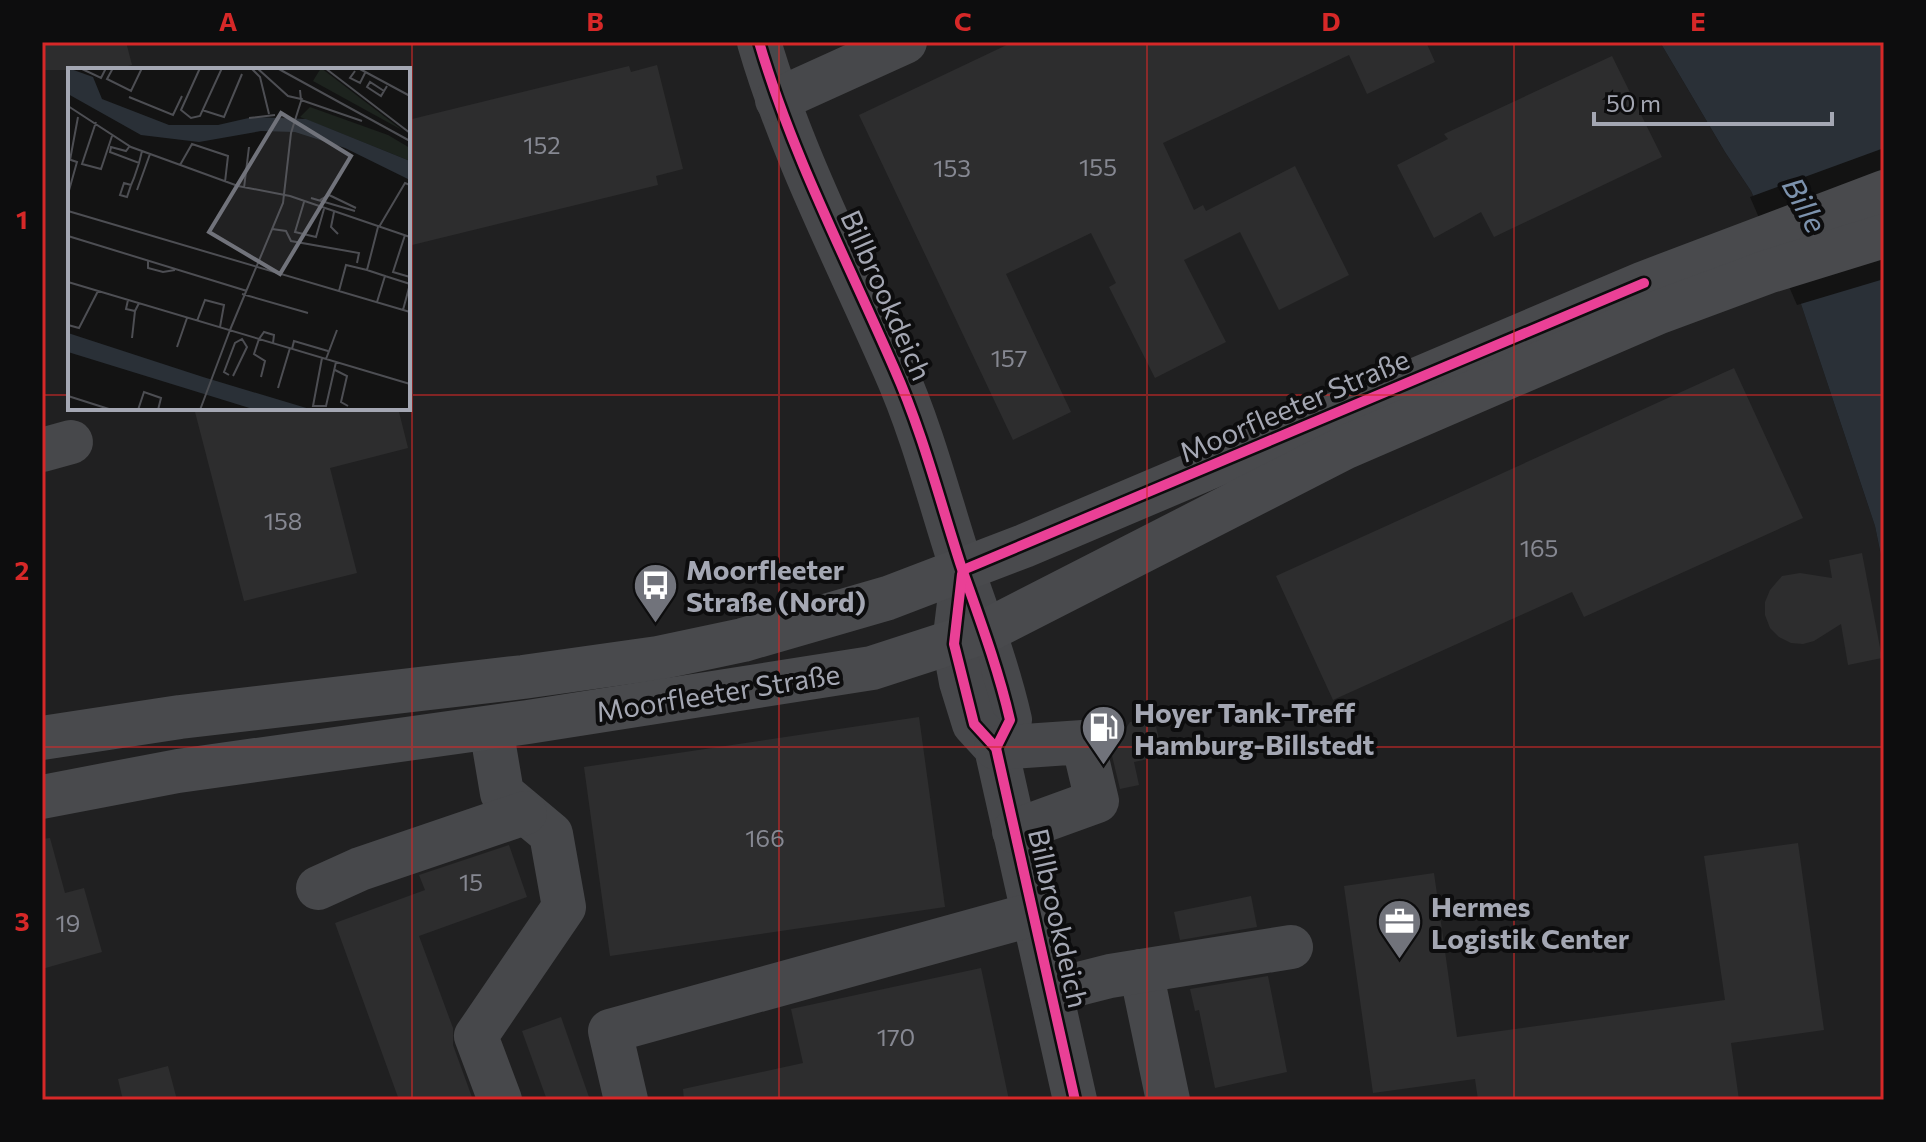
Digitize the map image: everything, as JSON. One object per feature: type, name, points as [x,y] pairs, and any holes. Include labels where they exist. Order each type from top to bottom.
[{"type":"main road","points":[[1652,298],[1760,256],[1884,192]]},
{"type":"main road","points":[[1760,256],[1884,236]]},
{"type":"main road","name":"Moorfleeter Straße","points":[[42,738],[180,717],[658,658],[772,632],[888,598],[963,570],[1652,298]]},
{"type":"main road","name":"Moorfleeter Straße","points":[[42,797],[178,771],[491,728],[872,668],[970,637],[1346,447],[1652,298]]},
{"type":"street","name":"Billbrookdeich","points":[[759,42],[777,100],[911,410],[963,570],[970,637],[1010,720],[996,748],[1075,1100]]},
{"type":"street","points":[[777,100],[905,42]]},
{"type":"street","points":[[491,728],[502,793],[551,834],[564,907],[476,1036],[500,1100]]},
{"type":"street","points":[[996,748],[1083,742],[1097,801],[1014,831]]},
{"type":"street","points":[[318,888],[360,869],[525,813]]},
{"type":"street","points":[[626,1100],[610,1031],[1034,914]]},
{"type":"street","points":[[1051,991],[1141,971],[1291,947]]},
{"type":"street","points":[[1141,971],[1174,1095]]},
{"type":"shaded area","points":[[42,42],[1660,42],[1751,191],[1801,304],[1875,526],[1884,570],[1884,1100],[42,1100]]},
{"type":"water","name":"Bille","points":[[1660,42],[1884,42],[1884,570],[1875,526],[1801,304],[1751,191]]},
{"type":"pier","points":[[1884,148],[1884,279],[1797,305],[1750,197]]},
{"type":"building","points":[[42,42],[126,42],[132,65],[121,68],[42,70]]},
{"type":"building","points":[[1013,42],[1426,42],[1435,62],[1367,94],[1349,55],[1163,143],[1194,210],[1203,205],[1206,211],[1295,166],[1349,275],[1279,310],[1240,232],[1184,260],[1226,342],[1155,378],[1109,287],[1116,283],[1091,233],[1006,274],[1071,412],[1013,440],[859,115]]},
{"type":"building","points":[[1612,56],[1662,157],[1494,237],[1481,212],[1434,238],[1397,165],[1448,139],[1444,134]]},
{"type":"building","points":[[657,65],[683,169],[656,176],[658,185],[410,246],[410,120],[629,66],[631,72]]},
{"type":"building","points":[[1734,368],[1803,518],[1584,617],[1572,592],[1333,700],[1276,576]]},
{"type":"building","points":[[195,410],[398,410],[408,448],[330,468],[357,573],[244,601]]},
{"type":"building","points":[[1862,553],[1882,658],[1848,665],[1841,624],[1814,641],[1803,644],[1791,643],[1770,628],[1765,615],[1765,602],[1782,576],[1800,573],[1832,578],[1829,560]]},
{"type":"building","points":[[919,717],[945,907],[610,956],[584,767]]},
{"type":"building","points":[[1154,718],[1163,756],[1134,762],[1139,785],[1120,789],[1109,743],[1117,742],[1130,722]]},
{"type":"building","points":[[50,838],[65,893],[84,888],[102,952],[42,969],[42,839]]},
{"type":"building","points":[[1798,843],[1824,1030],[1731,1043],[1739,1100],[1478,1100],[1475,1079],[1373,1093],[1344,886],[1434,873],[1457,1037],[1725,1000],[1704,856]]},
{"type":"building","points":[[509,845],[527,897],[419,936],[453,1028],[453,1045],[473,1100],[399,1100],[335,923],[425,890],[419,875]]},
{"type":"building","points":[[1251,896],[1257,927],[1180,940],[1174,912]]},
{"type":"building","points":[[981,968],[1009,1100],[684,1100],[683,1089],[803,1063],[791,1009]]},
{"type":"building","points":[[1268,976],[1287,1072],[1215,1088],[1199,1010],[1195,1011],[1190,989]]},
{"type":"building","points":[[561,1017],[590,1100],[547,1100],[522,1031]]},
{"type":"building","points":[[168,1066],[177,1100],[123,1100],[118,1079]]},
{"type":"cycle path","points":[[759,42],[787,125],[894,368],[922,442],[1010,720],[996,748]]},
{"type":"cycle path","points":[[963,570],[1644,283]]},
{"type":"cycle path","points":[[962,574],[954,644],[974,724],[996,748],[1075,1100]]},
{"type":"place","name":"Moorfleeter Straße (Nord)","points":[[655,624]]},
{"type":"place","name":"Hoyer Tank-Treff Hamburg-Billstedt","points":[[1103,767]]},
{"type":"place","name":"Hermes Logistik Center","points":[[1400,961]]}]
